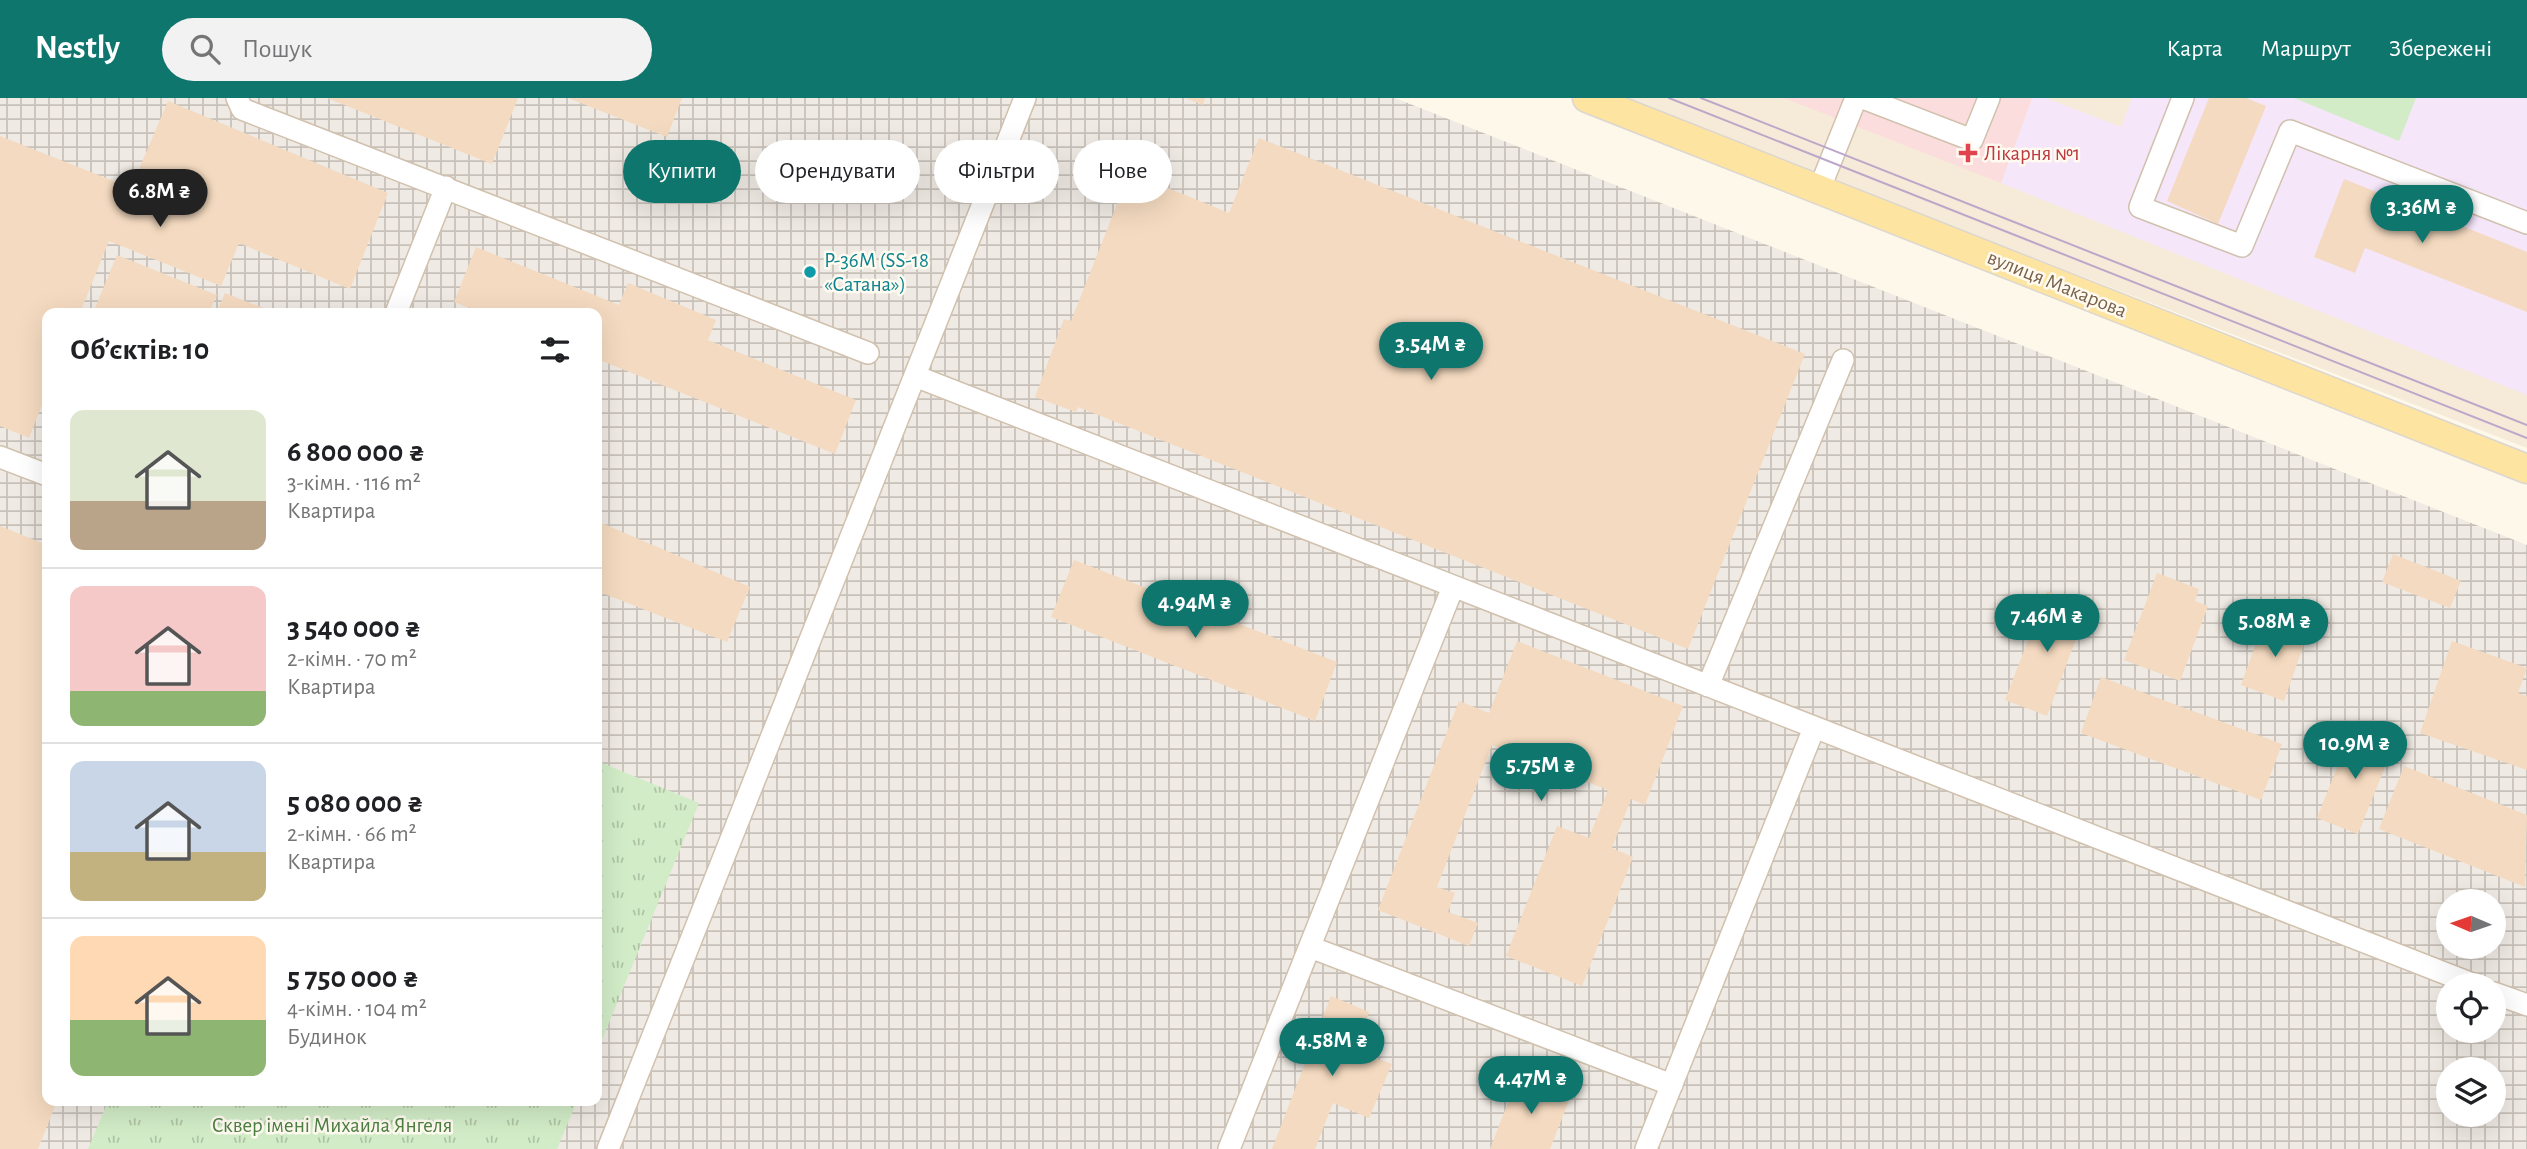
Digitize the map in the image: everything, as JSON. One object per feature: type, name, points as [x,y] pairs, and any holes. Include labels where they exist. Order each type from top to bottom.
[{"type":"main road","name":"вулиця Макарова","points":[[1587,98],[2527,470]]},
{"type":"lane","points":[[237,98],[242,109],[868,353]]},
{"type":"lane","points":[[608,1149],[1025,98]]},
{"type":"lane","points":[[1819,190],[1856,98]]},
{"type":"lane","points":[[1864,98],[1972,140],[1989,98]]},
{"type":"lane","points":[[2182,98],[2140,207],[2242,246],[2290,131],[2527,223]]},
{"type":"lane","points":[[398,308],[446,187]]},
{"type":"lane","points":[[1708,686],[1843,360]]},
{"type":"lane","points":[[915,376],[2444,973]]},
{"type":"lane","points":[[0,457],[42,473]]},
{"type":"lane","points":[[1229,1149],[1453,587]]},
{"type":"lane","points":[[1646,1149],[1814,728]]},
{"type":"lane","points":[[1310,947],[1672,1084]]},
{"type":"lane","points":[[2506,998],[2527,1006]]},
{"type":"shaded area","points":[[0,98],[1395,98],[2527,545],[2527,1149],[0,1149]]},
{"type":"shaded area","points":[[1620,98],[2527,98],[2527,448]]},
{"type":"shaded area","name":"Лікарня №1","points":[[1784,98],[2032,98],[2001,183]]},
{"type":"shaded area","points":[[2032,98],[2046,98],[2121,127],[2132,98],[2527,98],[2527,395],[2001,183]]},
{"type":"green space","points":[[2294,98],[2416,98],[2399,141]]},
{"type":"green space","points":[[602,763],[699,803],[602,1040]]},
{"type":"green space","name":"Сквер імені Михайла Янгеля","points":[[106,1106],[575,1106],[557,1149],[88,1149]]},
{"type":"building","points":[[327,98],[518,98],[492,164]]},
{"type":"building","points":[[568,98],[682,98],[667,137]]},
{"type":"building","points":[[1185,98],[1205,98],[1203,105]]},
{"type":"building","points":[[2209,98],[2246,98],[2266,106],[2218,224],[2167,201]]},
{"type":"building","points":[[168,101],[388,193],[350,289],[239,243],[221,286],[109,241],[82,308],[42,308],[42,406],[29,438],[0,426],[0,136],[131,188]]},
{"type":"building","points":[[1259,138],[1805,354],[1688,649],[1078,407],[1076,412],[1035,397],[1064,319],[1071,321],[1118,203],[1172,203],[1172,190],[1229,213]]},
{"type":"building","points":[[2344,179],[2527,252],[2527,312],[2365,248],[2355,273],[2314,257]]},
{"type":"building","points":[[476,247],[619,305],[628,283],[716,320],[708,340],[856,400],[835,454],[602,361],[602,308],[470,308],[454,302]]},
{"type":"building","points":[[117,255],[217,295],[211,308],[95,308]]},
{"type":"building","points":[[225,293],[263,308],[218,308]]},
{"type":"building","points":[[602,523],[750,587],[727,642],[602,593]]},
{"type":"building","points":[[0,526],[42,543],[42,1106],[55,1106],[38,1149],[0,1149]]},
{"type":"building","points":[[2393,554],[2461,581],[2450,608],[2382,582]]},
{"type":"building","points":[[1074,560],[1337,662],[1315,721],[1051,617]]},
{"type":"building","points":[[2157,573],[2199,589],[2195,601],[2208,606],[2180,681],[2124,660]]},
{"type":"building","points":[[2047,591],[2088,607],[2047,716],[2005,700]]},
{"type":"building","points":[[2265,618],[2308,633],[2284,701],[2241,685]]},
{"type":"building","points":[[1517,641],[1683,706],[1645,805],[1631,799],[1612,848],[1633,857],[1582,986],[1506,956],[1557,826],[1589,838],[1608,790],[1492,745],[1437,887],[1455,893],[1448,912],[1478,923],[1469,946],[1378,910],[1459,701],[1489,713]]},
{"type":"building","points":[[2452,641],[2527,668],[2518,693],[2527,696],[2527,770],[2420,733]]},
{"type":"building","points":[[2101,677],[2282,744],[2261,800],[2081,733]]},
{"type":"building","points":[[2353,728],[2394,745],[2358,834],[2317,818]]},
{"type":"building","points":[[2404,766],[2527,815],[2525,887],[2379,829]]},
{"type":"building","points":[[1331,996],[1369,1012],[1356,1051],[1392,1064],[1369,1118],[1333,1103],[1315,1149],[1272,1149]]},
{"type":"building","points":[[1519,1074],[1571,1095],[1550,1149],[1490,1149]]},
{"type":"tram line","points":[[1669,98],[2527,438]]},
{"type":"tram line","points":[[1701,98],[2527,425]]},
{"type":"place","name":"Лікарня №1","points":[[1968,153]]},
{"type":"place","name":"Р-36М (SS-18 «Сатана»)","points":[[810,272]]}]
